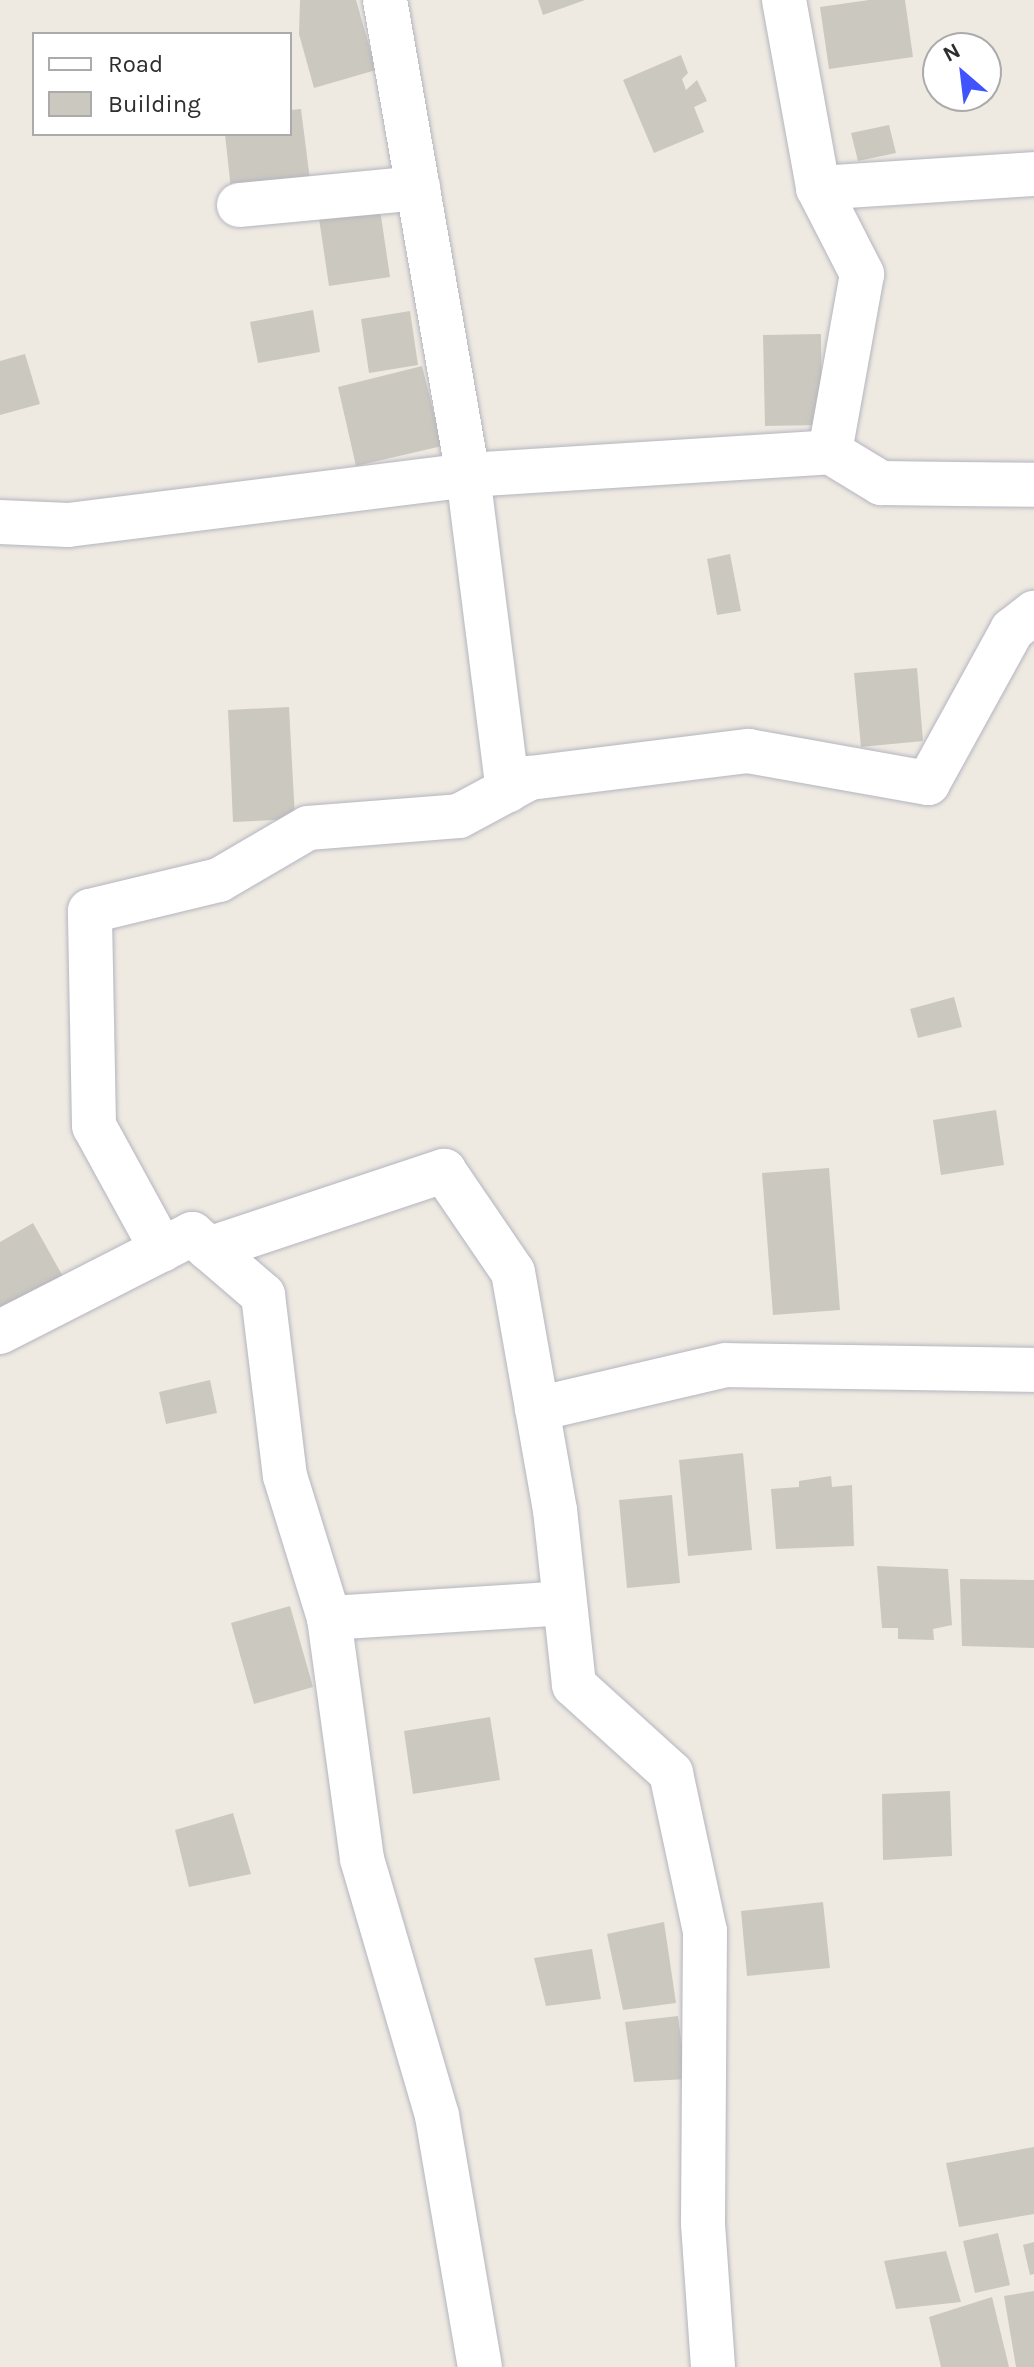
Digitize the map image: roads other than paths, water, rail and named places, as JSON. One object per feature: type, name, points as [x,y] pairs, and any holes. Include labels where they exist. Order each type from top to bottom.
[{"type":"street","points":[[385,0],[468,475],[508,790]]},
{"type":"street","points":[[784,0],[818,188],[862,274],[830,452]]},
{"type":"street","points":[[818,188],[1034,174]]},
{"type":"street","points":[[239,205],[418,188]]},
{"type":"street","points":[[0,522],[68,525],[468,475],[830,452],[881,483],[1034,485]]},
{"type":"street","points":[[162,1250],[94,1126],[90,911],[219,880],[308,828],[459,816],[530,778],[748,751],[928,783],[1012,630],[1034,613]]},
{"type":"street","points":[[209,1249],[444,1171],[513,1272],[537,1409],[574,1685],[671,1773],[705,1931],[703,2224],[713,2367]]},
{"type":"street","points":[[0,1332],[192,1234],[263,1295],[285,1476],[329,1618],[362,1859],[437,2116],[480,2367]]},
{"type":"street","points":[[537,1409],[726,1365],[1034,1370]]},
{"type":"street","points":[[329,1618],[565,1603]]}]
